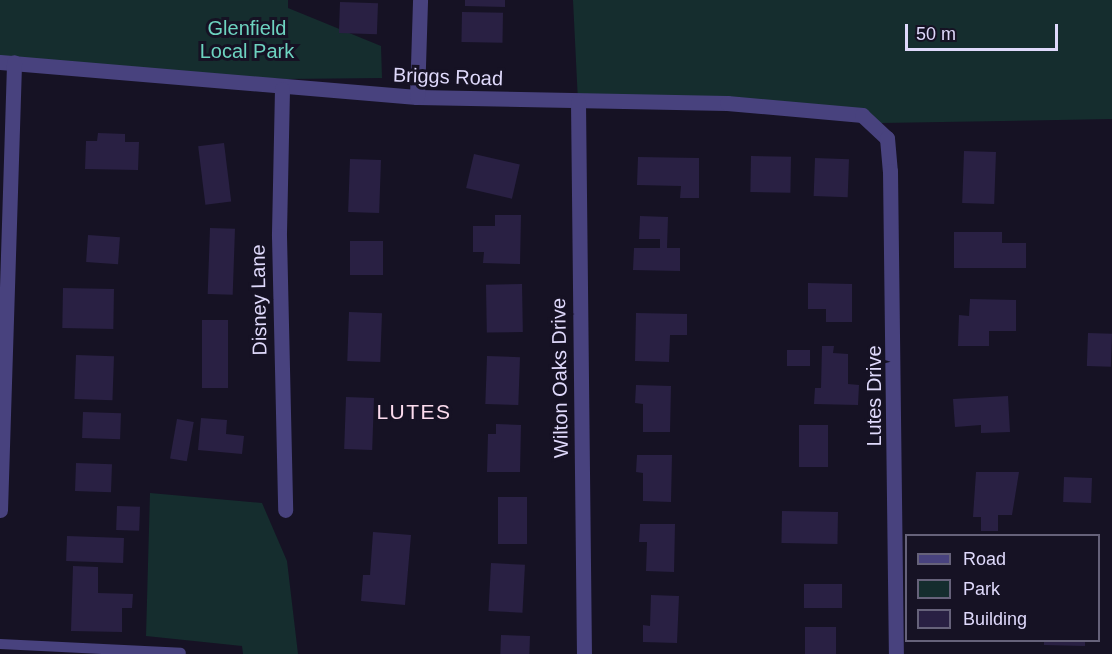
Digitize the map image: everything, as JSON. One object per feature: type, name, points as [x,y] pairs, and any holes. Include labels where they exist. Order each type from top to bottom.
[{"type":"street","points":[[417,97],[420,0]]},
{"type":"street","points":[[0,510],[7,62]]},
{"type":"street","name":"Briggs Road","points":[[7,62],[124,69],[282,89],[417,97],[827,110],[862,115],[887,138]]},
{"type":"street","name":"Disney Lane","points":[[282,89],[279,236],[285,510]]},
{"type":"street","name":"Wilton Oaks Drive","points":[[578,102],[584,654]]},
{"type":"street","name":"Lutes Drive","points":[[887,138],[893,228],[896,654]]},
{"type":"lane","points":[[0,644],[181,653]]},
{"type":"green space","name":"Glenfield Local Park","points":[[0,0],[288,0],[288,8],[381,46],[382,78],[286,79],[0,65]]},
{"type":"green space","points":[[573,0],[1112,0],[1112,119],[881,123],[827,110],[578,102]]},
{"type":"green space","points":[[150,493],[262,503],[287,561],[298,654],[243,654],[242,646],[146,636]]},
{"type":"building","points":[[465,0],[505,0],[505,7],[465,6]]},
{"type":"building","points":[[340,2],[378,3],[377,34],[339,33]]},
{"type":"building","points":[[462,12],[503,13],[502,43],[461,42]]},
{"type":"building","points":[[98,133],[125,134],[125,142],[139,142],[138,170],[85,169],[86,141],[97,141]]},
{"type":"building","points":[[224,143],[231,202],[205,205],[198,146]]},
{"type":"building","points":[[964,151],[996,152],[994,204],[962,203]]},
{"type":"building","points":[[474,154],[520,165],[512,199],[466,188]]},
{"type":"building","points":[[751,156],[791,157],[790,193],[750,192]]},
{"type":"building","points":[[638,157],[699,158],[699,198],[680,198],[681,186],[637,185]]},
{"type":"building","points":[[815,158],[849,159],[848,197],[814,196]]},
{"type":"building","points":[[350,159],[381,160],[379,213],[348,212]]},
{"type":"building","points":[[495,215],[521,215],[520,264],[483,263],[484,252],[473,252],[473,226],[495,226]]},
{"type":"building","points":[[640,216],[668,217],[667,248],[680,248],[680,271],[633,270],[634,248],[660,248],[660,239],[639,239]]},
{"type":"building","points":[[210,228],[235,229],[233,295],[208,294]]},
{"type":"building","points":[[954,232],[1002,232],[1002,243],[1026,243],[1026,268],[954,268]]},
{"type":"building","points":[[88,235],[120,237],[118,264],[86,262]]},
{"type":"building","points":[[350,241],[383,241],[383,275],[350,275]]},
{"type":"building","points":[[808,283],[852,284],[852,322],[826,322],[826,309],[808,309]]},
{"type":"building","points":[[522,284],[523,332],[487,333],[486,285]]},
{"type":"building","points":[[63,288],[114,289],[113,329],[62,328]]},
{"type":"building","points":[[970,299],[1016,300],[1016,331],[989,331],[989,346],[958,346],[959,315],[969,316]]},
{"type":"building","points":[[349,312],[382,313],[380,362],[347,361]]},
{"type":"building","points":[[636,313],[687,314],[687,335],[670,335],[669,362],[635,361]]},
{"type":"building","points":[[202,320],[228,320],[228,388],[202,388]]},
{"type":"building","points":[[1088,333],[1112,334],[1111,367],[1087,366]]},
{"type":"building","points":[[822,346],[834,346],[833,353],[848,354],[848,384],[859,385],[858,405],[814,404],[815,388],[821,388]]},
{"type":"building","points":[[787,350],[810,350],[810,366],[787,366]]},
{"type":"building","points":[[76,355],[114,356],[112,400],[74,399]]},
{"type":"building","points":[[487,356],[520,357],[518,405],[485,404]]},
{"type":"building","points":[[636,385],[671,386],[670,432],[643,432],[643,404],[635,403]]},
{"type":"building","points":[[1008,396],[1010,432],[981,433],[981,425],[955,427],[953,399]]},
{"type":"building","points":[[346,397],[374,398],[372,450],[344,449]]},
{"type":"building","points":[[83,412],[121,413],[120,439],[82,438]]},
{"type":"building","points":[[201,418],[227,420],[226,434],[244,436],[242,454],[198,450]]},
{"type":"building","points":[[177,419],[194,422],[187,461],[170,458]]},
{"type":"building","points":[[496,424],[521,425],[520,472],[487,472],[488,434],[496,434]]},
{"type":"building","points":[[799,425],[828,425],[828,467],[799,467]]},
{"type":"building","points":[[637,455],[672,455],[671,502],[643,501],[643,473],[636,472]]},
{"type":"building","points":[[76,463],[112,464],[111,492],[75,491]]},
{"type":"building","points":[[976,472],[1019,472],[1012,515],[998,515],[998,531],[981,531],[981,517],[973,517]]},
{"type":"building","points":[[1064,477],[1092,478],[1091,503],[1063,502]]},
{"type":"building","points":[[498,497],[527,497],[527,544],[498,544]]},
{"type":"building","points":[[117,506],[140,507],[139,531],[116,530]]},
{"type":"building","points":[[782,511],[838,512],[837,544],[781,543]]},
{"type":"building","points":[[640,524],[675,524],[674,572],[646,571],[647,542],[639,542]]},
{"type":"building","points":[[373,532],[411,535],[405,605],[361,601],[363,575],[370,575]]},
{"type":"building","points":[[67,536],[124,538],[123,563],[66,561]]},
{"type":"building","points":[[491,563],[525,565],[522,613],[488,611]]},
{"type":"building","points":[[73,566],[98,567],[98,593],[133,594],[132,608],[122,608],[122,632],[71,631]]},
{"type":"building","points":[[804,584],[842,584],[842,608],[804,608]]},
{"type":"building","points":[[651,595],[679,596],[677,643],[643,642],[643,625],[650,626]]},
{"type":"building","points":[[805,627],[836,627],[836,654],[805,654]]},
{"type":"building","points":[[501,635],[530,636],[529,654],[500,654]]},
{"type":"building","points":[[1044,642],[1085,642],[1085,646],[1044,645]]},
{"type":"district","name":"LUTES","points":[[414,412]]}]
